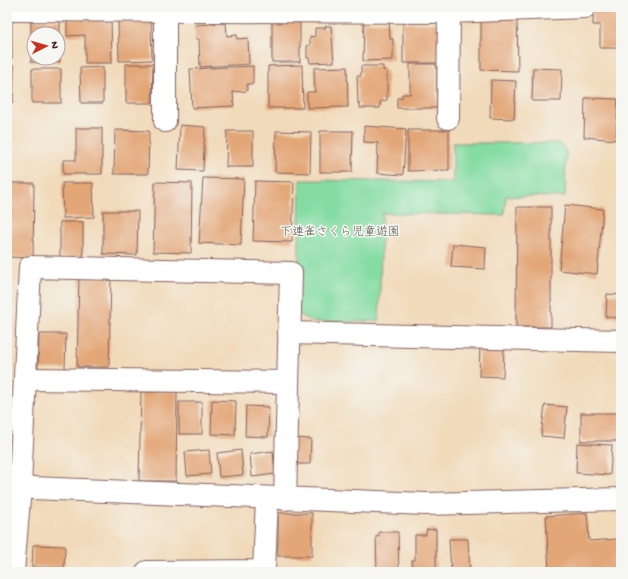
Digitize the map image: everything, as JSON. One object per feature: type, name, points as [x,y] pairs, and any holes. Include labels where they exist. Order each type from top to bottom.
[{"type":"street","points":[[7,10],[165,9],[449,12],[585,7]]},
{"type":"street","points":[[165,9],[165,121]]},
{"type":"street","points":[[448,118],[449,12]]},
{"type":"street","points":[[13,572],[13,487],[26,379],[30,267],[291,273],[288,382],[276,499],[264,571],[147,572]]},
{"type":"street","points":[[289,333],[621,340]]},
{"type":"street","points":[[26,379],[288,382]]},
{"type":"street","points":[[13,487],[426,504],[621,499]]},
{"type":"green space","name":"下連雀さくら児童遊園","points":[[453,143],[558,143],[566,150],[565,197],[506,196],[504,215],[382,213],[379,321],[312,322],[298,314],[300,180],[453,182]]},
{"type":"building","points":[[593,12],[618,12],[619,48],[600,48],[600,25],[593,25]]},
{"type":"building","points":[[481,16],[517,16],[518,71],[481,70]]},
{"type":"building","points":[[111,18],[112,63],[85,63],[85,35],[67,36],[67,19]]},
{"type":"building","points":[[7,19],[12,19],[12,58],[7,58]]},
{"type":"building","points":[[31,20],[60,21],[60,26],[31,26]]},
{"type":"building","points":[[151,20],[152,60],[119,61],[118,21]]},
{"type":"building","points":[[272,20],[300,20],[300,62],[272,62]]},
{"type":"building","points":[[364,22],[389,22],[390,39],[393,39],[393,60],[363,61]]},
{"type":"building","points":[[226,23],[227,36],[237,35],[237,39],[248,38],[249,64],[200,67],[199,39],[196,39],[195,25]]},
{"type":"building","points":[[403,23],[440,23],[439,63],[403,63]]},
{"type":"building","points":[[325,26],[331,26],[334,62],[310,63],[309,58],[307,58],[307,46],[310,45],[310,36],[315,37],[315,28],[326,28]]},
{"type":"building","points":[[126,64],[153,64],[152,103],[126,103]]},
{"type":"building","points":[[410,64],[435,64],[437,67],[437,108],[397,108],[397,98],[402,98],[402,94],[410,94]]},
{"type":"building","points":[[7,65],[14,65],[13,103],[7,103]]},
{"type":"building","points":[[302,65],[303,108],[268,108],[268,66]]},
{"type":"building","points":[[253,66],[253,84],[247,84],[247,91],[233,92],[234,106],[192,108],[190,69]]},
{"type":"building","points":[[361,66],[383,66],[383,70],[387,71],[387,100],[380,102],[380,108],[360,108],[360,104],[358,104],[357,76],[361,76]]},
{"type":"building","points":[[103,67],[103,103],[81,103],[80,68]]},
{"type":"building","points":[[347,67],[348,107],[307,108],[307,92],[315,92],[314,68]]},
{"type":"building","points":[[533,68],[562,69],[561,101],[532,101]]},
{"type":"building","points":[[32,69],[61,69],[61,103],[32,103]]},
{"type":"building","points":[[491,80],[516,81],[514,119],[490,118]]},
{"type":"building","points":[[585,98],[618,99],[616,140],[584,137]]},
{"type":"building","points":[[7,125],[11,125],[11,173],[7,173]]},
{"type":"building","points":[[180,125],[205,127],[203,171],[178,170]]},
{"type":"building","points":[[364,126],[406,129],[403,175],[377,173],[378,143],[364,142]]},
{"type":"building","points":[[76,128],[102,128],[102,174],[63,174],[63,160],[76,160]]},
{"type":"building","points":[[115,130],[149,131],[148,174],[114,174]]},
{"type":"building","points":[[408,130],[449,130],[449,170],[408,171]]},
{"type":"building","points":[[227,131],[253,131],[253,167],[226,167]]},
{"type":"building","points":[[276,131],[311,132],[310,173],[275,172]]},
{"type":"building","points":[[320,131],[353,131],[352,172],[320,172]]},
{"type":"building","points":[[203,178],[244,179],[241,245],[199,243]]},
{"type":"building","points":[[255,181],[294,182],[292,242],[253,241]]},
{"type":"building","points":[[155,182],[192,183],[191,253],[153,252]]},
{"type":"building","points":[[7,183],[34,183],[33,258],[7,257]]},
{"type":"building","points":[[62,183],[93,183],[94,217],[63,218]]},
{"type":"building","points":[[565,205],[603,209],[597,274],[559,270]]},
{"type":"building","points":[[517,207],[551,207],[551,327],[516,327]]},
{"type":"building","points":[[103,211],[138,211],[137,255],[103,254]]},
{"type":"building","points":[[60,222],[83,222],[83,257],[60,257]]},
{"type":"building","points":[[453,244],[486,247],[485,269],[451,267]]},
{"type":"building","points":[[79,277],[111,278],[109,367],[77,367]]},
{"type":"building","points":[[607,294],[621,295],[621,318],[606,317]]},
{"type":"building","points":[[39,334],[66,334],[65,369],[38,369]]},
{"type":"building","points":[[480,345],[504,346],[503,377],[479,376]]},
{"type":"building","points":[[141,392],[177,392],[176,481],[139,481]]},
{"type":"building","points":[[212,400],[236,401],[235,435],[211,434]]},
{"type":"building","points":[[179,402],[202,402],[202,434],[179,434]]},
{"type":"building","points":[[545,405],[567,407],[564,438],[541,436]]},
{"type":"building","points":[[246,406],[269,407],[268,437],[245,436]]},
{"type":"building","points":[[581,413],[621,413],[621,441],[581,441]]},
{"type":"building","points":[[291,438],[311,439],[310,464],[291,464]]},
{"type":"building","points":[[577,443],[612,445],[610,475],[576,473]]},
{"type":"building","points":[[209,450],[211,474],[187,476],[185,452]]},
{"type":"building","points":[[241,450],[243,475],[219,477],[217,453]]},
{"type":"building","points":[[273,451],[275,474],[252,477],[250,454]]},
{"type":"building","points":[[278,513],[312,513],[312,556],[278,556]]},
{"type":"building","points":[[587,513],[589,541],[618,539],[621,572],[549,572],[546,516]]},
{"type":"building","points":[[436,529],[436,571],[412,572],[412,560],[415,560],[415,535],[426,535],[426,530]]},
{"type":"building","points":[[379,532],[398,532],[399,572],[377,572],[376,536],[379,536]]},
{"type":"building","points":[[449,539],[468,539],[470,572],[451,572]]},
{"type":"building","points":[[33,545],[65,546],[64,568],[32,567]]}]
